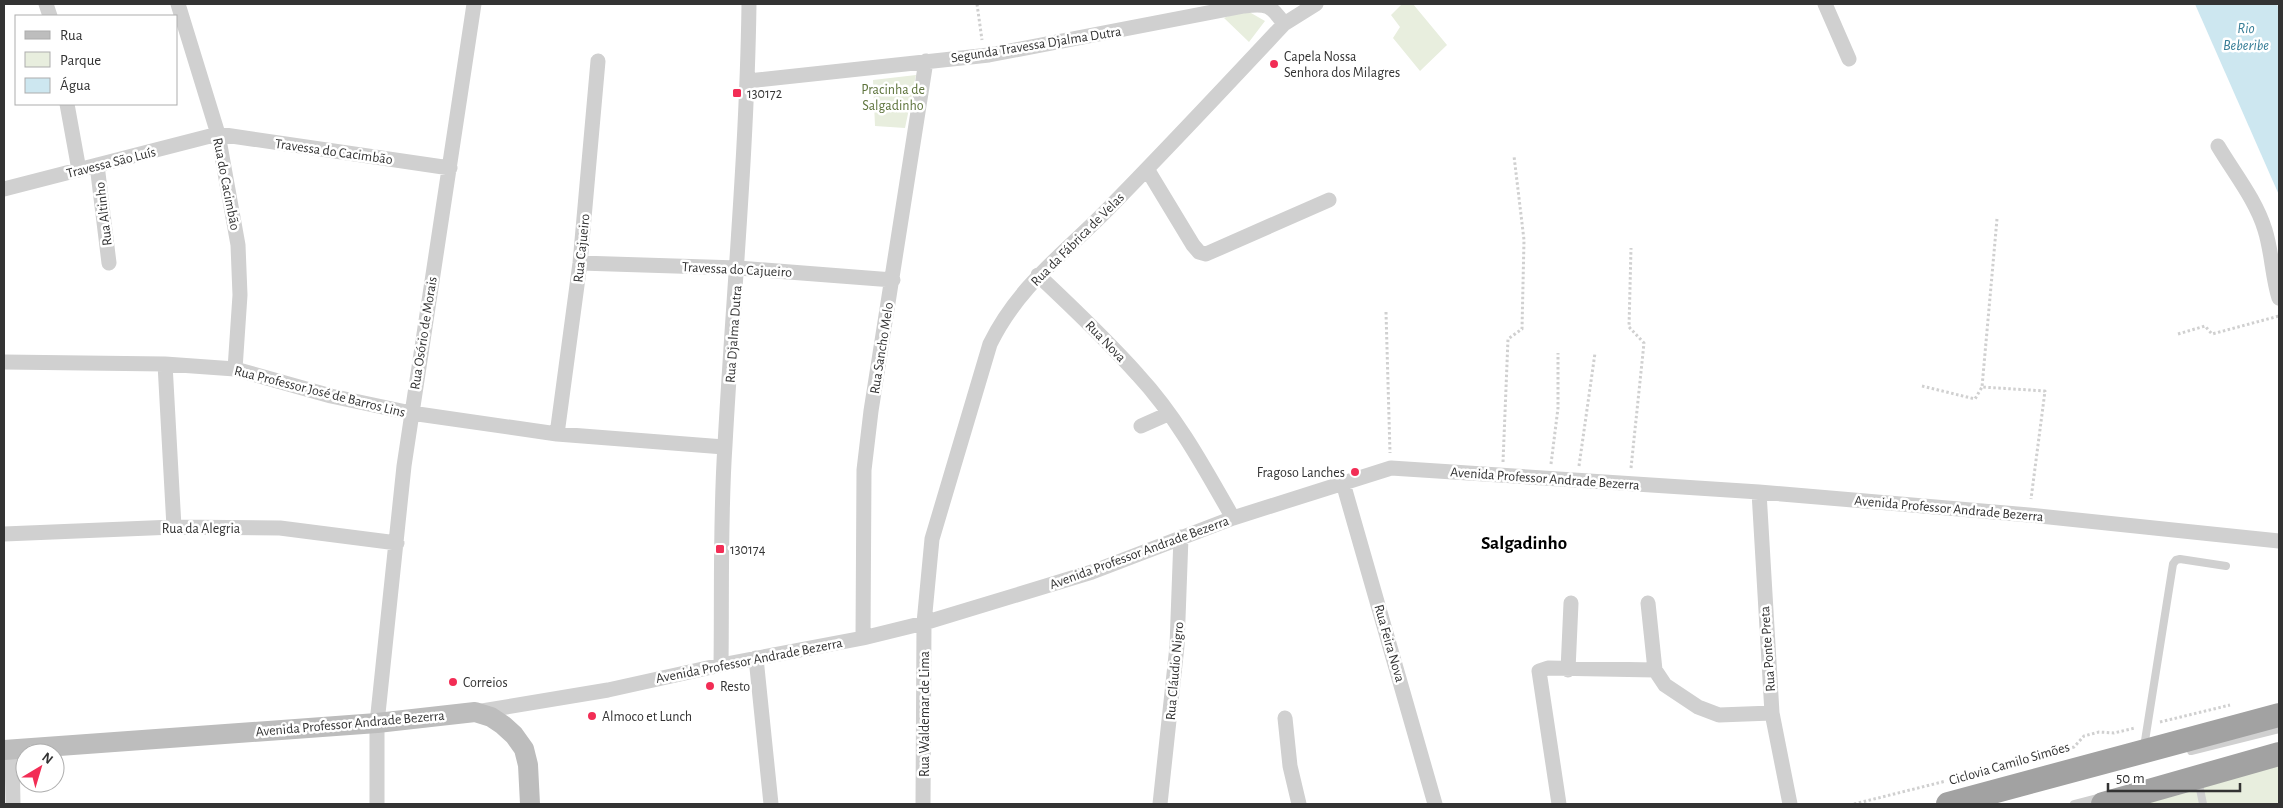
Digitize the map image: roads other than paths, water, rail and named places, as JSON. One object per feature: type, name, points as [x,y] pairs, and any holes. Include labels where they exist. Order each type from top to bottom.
[{"type":"highway","points":[[1948,793],[2144,751],[2279,715]]},
{"type":"highway","points":[[2103,804],[2279,754]]},
{"type":"main road","name":"Avenida Professor Andrade Bezerra","points":[[8,750],[377,723],[475,712]]},
{"type":"main road","points":[[475,712],[492,718],[503,725],[514,735],[524,749],[528,765],[530,804]]},
{"type":"street","name":"Rua do Cacimbão","points":[[178,4],[218,134],[238,245],[240,295],[234,369]]},
{"type":"street","name":"Rua Osório de Morais","points":[[378,804],[377,723],[411,413],[474,4]]},
{"type":"street","name":"Rua Djalma Dutra","points":[[721,665],[724,447],[738,268],[748,82],[749,4]]},
{"type":"street","name":"Segunda Travessa Djalma Dutra","points":[[748,82],[989,55],[1260,4],[1274,10],[1284,24]]},
{"type":"street","name":"Rua da Fábrica de Velas","points":[[924,623],[932,539],[990,344],[1002,320],[1038,275],[1147,170],[1284,24],[1316,4]]},
{"type":"street","points":[[1825,4],[1849,59]]},
{"type":"street","name":"Rua Cajueiro","points":[[557,434],[580,262],[598,61]]},
{"type":"street","name":"Rua Sancho Melo","points":[[863,638],[864,470],[871,411],[926,61]]},
{"type":"street","name":"Rua Altinho","points":[[67,105],[79,170]]},
{"type":"street","name":"Travessa São Luís","points":[[4,189],[218,134]]},
{"type":"street","name":"Travessa do Cacimbão","points":[[218,134],[450,168]]},
{"type":"street","points":[[2218,146],[2262,223],[2279,298]]},
{"type":"street","name":"Rua Altinho","points":[[97,165],[109,263]]},
{"type":"street","points":[[1147,170],[1193,246],[1199,252],[1206,254],[1329,200]]},
{"type":"street","name":"Travessa do Cajueiro","points":[[580,262],[738,268],[892,280]]},
{"type":"street","name":"Rua Nova","points":[[1038,275],[1140,376],[1198,456],[1233,518]]},
{"type":"street","name":"Rua Professor José de Barros Lins","points":[[4,362],[165,364],[234,369],[331,396],[411,413],[557,434],[724,447]]},
{"type":"street","points":[[165,364],[174,527]]},
{"type":"street","points":[[1141,426],[1168,414]]},
{"type":"street","name":"Avenida Professor Andrade Bezerra","points":[[475,712],[608,690],[721,665],[863,638],[924,623],[1092,572],[1233,518],[1391,468],[1550,480],[1577,479],[1759,492],[2029,515],[2279,540]]},
{"type":"street","name":"Rua Feira Nova","points":[[1343,483],[1435,804]]},
{"type":"street","name":"Rua Ponte Preta","points":[[1759,492],[1764,616],[1772,713],[1790,804]]},
{"type":"street","name":"Rua da Alegria","points":[[4,534],[174,527],[280,528],[397,543]]},
{"type":"street","name":"Rua Cláudio Nigro","points":[[1160,804],[1178,646],[1182,537]]},
{"type":"street","points":[[1568,670],[1571,603]]},
{"type":"street","points":[[1648,603],[1655,670],[1665,685],[1683,698],[1719,715],[1772,713]]},
{"type":"street","name":"Rua Waldemar de Lima","points":[[923,804],[924,623]]},
{"type":"street","points":[[756,658],[771,804]]},
{"type":"street","points":[[1559,804],[1538,674],[1540,670],[1548,668],[1568,670],[1655,670]]},
{"type":"street","points":[[1285,718],[1290,766],[1298,804]]},
{"type":"street","points":[[8,750],[13,804]]},
{"type":"lane","points":[[2144,751],[2174,564],[2176,560],[2180,559],[2226,566]]},
{"type":"lane","points":[[2185,752],[2279,729]]},
{"type":"lane","points":[[2074,804],[2279,746]]},
{"type":"lane","points":[[2198,778],[2203,804]]},
{"type":"lane","points":[[1979,804],[2016,795]]},
{"type":"water","name":"Rio Beberibe","points":[[2195,4],[2277,4],[2279,10],[2279,195]]},
{"type":"place","name":"Capela Nossa Senhora dos Milagres","points":[[1274,64]]},
{"type":"place","name":"130172","points":[[737,93]]},
{"type":"place","name":"Fragoso Lanches","points":[[1355,472]]},
{"type":"place","name":"130174","points":[[720,549]]},
{"type":"place","name":"Correios","points":[[453,682]]},
{"type":"place","name":"Resto","points":[[710,686]]},
{"type":"place","name":"Almoco et Lunch","points":[[592,716]]},
{"type":"district","name":"Salgadinho","points":[[1524,542]]},
{"type":"park label","name":"Pracinha de Salgadinho","points":[[893,98]]}]
